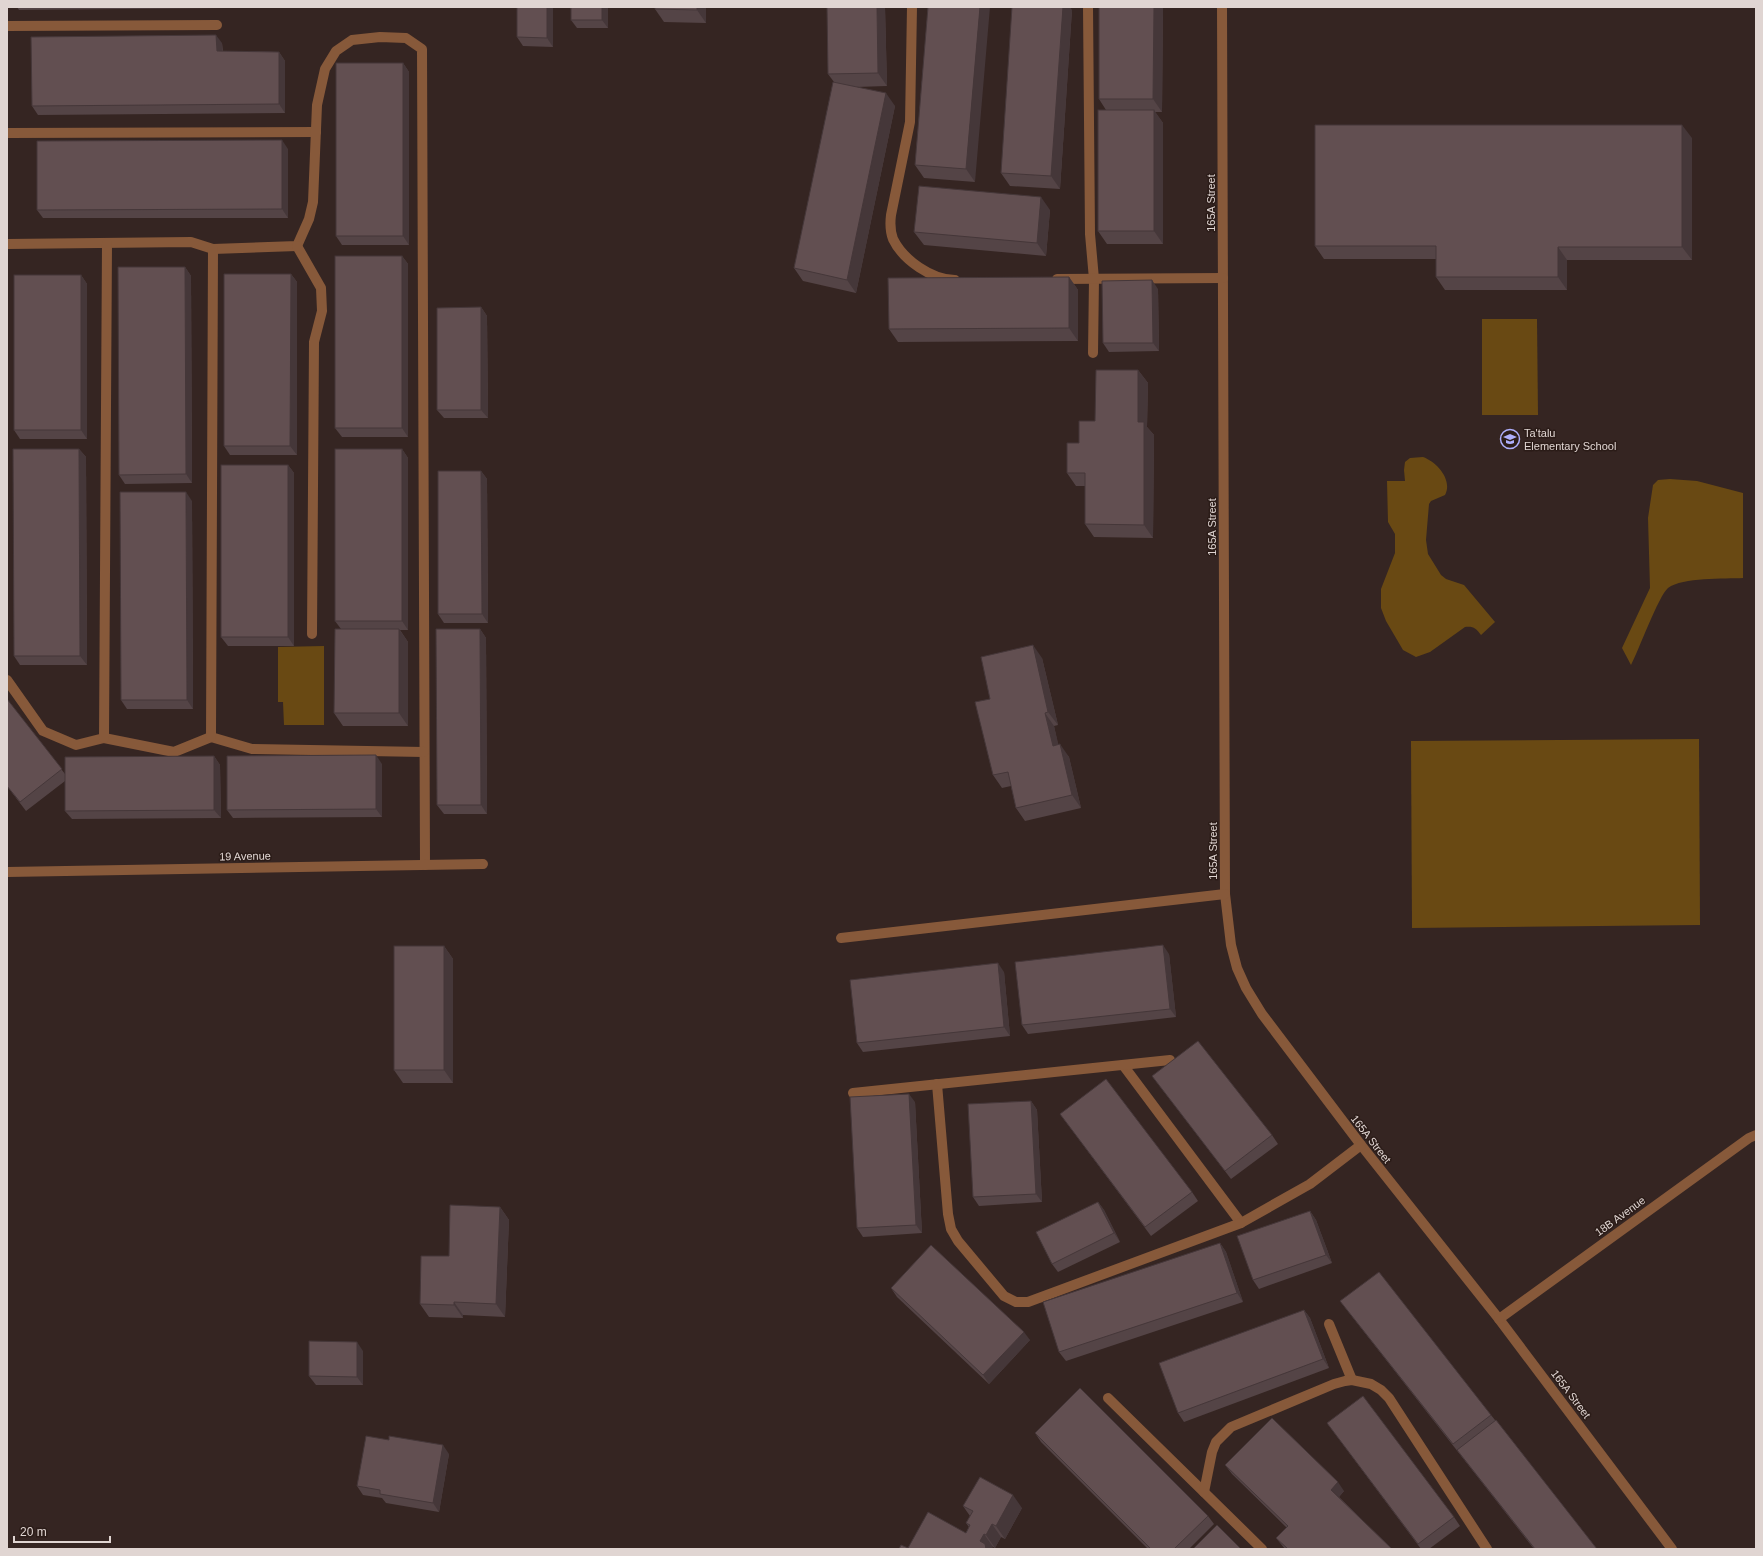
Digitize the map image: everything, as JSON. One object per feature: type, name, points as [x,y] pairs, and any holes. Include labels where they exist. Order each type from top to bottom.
[{"type":"street","points":[[912,7],[910,122],[890,215],[890,228],[893,239],[899,248],[907,257],[919,266],[939,277],[950,280],[966,280]]},
{"type":"street","points":[[1088,7],[1090,234],[1094,279],[1093,353]]},
{"type":"street","name":"165A Street","points":[[1222,7],[1225,894],[1231,945],[1236,968],[1262,1014],[1361,1145],[1499,1319],[1672,1549]]},
{"type":"street","points":[[7,26],[217,25]]},
{"type":"street","points":[[297,246],[314,202],[317,105],[325,69],[336,51],[352,40],[380,37],[406,38],[422,49],[425,866]]},
{"type":"street","points":[[7,133],[316,132]]},
{"type":"street","points":[[7,244],[191,242],[212,249],[297,246]]},
{"type":"street","points":[[104,738],[107,243]]},
{"type":"street","points":[[297,246],[321,288],[322,311],[314,342],[312,634]]},
{"type":"street","points":[[211,737],[212,249]]},
{"type":"street","points":[[1046,279],[1223,278]]},
{"type":"street","points":[[7,680],[43,731],[76,745],[104,738],[174,752],[211,737],[252,749],[424,752]]},
{"type":"street","name":"19 Avenue","points":[[7,872],[483,864]]},
{"type":"street","points":[[841,938],[1225,894]]},
{"type":"street","points":[[853,1093],[1170,1060]]},
{"type":"street","points":[[1123,1065],[1241,1223]]},
{"type":"street","points":[[937,1084],[948,1214],[951,1229],[958,1242],[1004,1296],[1016,1302],[1028,1302],[1241,1223],[1310,1184],[1361,1145]]},
{"type":"street","name":"18B Avenue","points":[[1499,1319],[1748,1138],[1756,1135]]},
{"type":"street","points":[[1329,1324],[1352,1380]]},
{"type":"street","points":[[1204,1492],[1212,1452],[1216,1442],[1231,1426],[1334,1384],[1352,1380],[1370,1384],[1381,1390],[1389,1398],[1487,1549]]},
{"type":"street","points":[[1108,1398],[1262,1549]]},
{"type":"shaded area","points":[[1482,319],[1537,319],[1538,415],[1482,415]]},
{"type":"shaded area","points":[[1423,457],[1438,467],[1447,483],[1445,495],[1431,501],[1429,504],[1426,540],[1428,554],[1441,575],[1446,579],[1464,585],[1495,622],[1481,635],[1474,628],[1465,627],[1430,652],[1416,657],[1403,650],[1386,621],[1381,608],[1381,589],[1395,553],[1395,534],[1388,522],[1387,481],[1405,481],[1405,462],[1410,458]]},
{"type":"shaded area","points":[[1670,479],[1697,481],[1743,493],[1743,578],[1693,580],[1675,584],[1668,588],[1659,601],[1631,665],[1622,648],[1650,588],[1648,518],[1653,485],[1658,480]]},
{"type":"shaded area","points":[[324,646],[324,725],[284,725],[283,702],[278,702],[278,647]]},
{"type":"shaded area","points":[[1699,739],[1700,925],[1412,928],[1411,741]]},
{"type":"building","points":[[517,7],[547,7],[547,38],[517,37]]},
{"type":"building","points":[[571,7],[602,7],[602,20],[571,20]]},
{"type":"building","points":[[655,7],[697,7],[697,10],[655,9]]},
{"type":"building","points":[[827,7],[877,7],[878,73],[828,74]]},
{"type":"building","points":[[928,7],[980,7],[966,169],[915,165]]},
{"type":"building","points":[[1012,7],[1063,7],[1051,176],[1001,173]]},
{"type":"building","points":[[1099,7],[1154,7],[1153,99],[1099,99]]},
{"type":"building","points":[[216,35],[217,51],[279,52],[279,104],[32,106],[31,37]]},
{"type":"building","points":[[336,63],[403,63],[403,236],[336,236]]},
{"type":"building","points":[[833,82],[886,93],[847,280],[794,268]]},
{"type":"building","points":[[1098,110],[1154,110],[1154,231],[1098,231]]},
{"type":"building","points":[[1315,125],[1682,125],[1682,247],[1558,247],[1558,277],[1436,277],[1436,246],[1315,246]]},
{"type":"building","points":[[282,140],[282,209],[37,210],[37,141]]},
{"type":"building","points":[[919,186],[1041,197],[1037,243],[914,232]]},
{"type":"building","points":[[335,256],[402,256],[402,428],[335,428]]},
{"type":"building","points":[[118,267],[185,267],[186,474],[119,475]]},
{"type":"building","points":[[224,274],[291,274],[290,446],[224,446]]},
{"type":"building","points":[[14,275],[81,275],[81,430],[14,430]]},
{"type":"building","points":[[1069,277],[1069,328],[889,329],[888,278]]},
{"type":"building","points":[[1152,280],[1153,343],[1103,343],[1102,281]]},
{"type":"building","points":[[481,307],[481,410],[437,410],[437,308]]},
{"type":"building","points":[[1096,370],[1138,370],[1138,422],[1144,422],[1144,525],[1085,524],[1085,473],[1067,473],[1067,443],[1079,443],[1079,421],[1095,421]]},
{"type":"building","points":[[13,449],[79,449],[80,656],[14,656]]},
{"type":"building","points":[[335,449],[402,449],[402,621],[335,621]]},
{"type":"building","points":[[221,465],[288,465],[288,637],[221,637]]},
{"type":"building","points":[[438,471],[481,471],[482,614],[438,614]]},
{"type":"building","points":[[120,492],[186,492],[187,700],[121,700]]},
{"type":"building","points":[[335,629],[399,629],[399,713],[334,713]]},
{"type":"building","points":[[436,629],[480,629],[481,805],[437,805]]},
{"type":"building","points":[[1033,645],[1048,712],[1045,713],[1053,746],[1060,744],[1072,795],[1016,808],[1008,772],[993,775],[975,702],[990,699],[981,657]]},
{"type":"building","points":[[7,699],[62,769],[20,802],[7,786]]},
{"type":"building","points":[[376,755],[376,809],[227,810],[227,756]]},
{"type":"building","points":[[214,756],[214,810],[65,811],[65,757]]},
{"type":"building","points":[[1163,945],[1170,1009],[1022,1025],[1015,962]]},
{"type":"building","points":[[394,946],[444,946],[444,1070],[394,1070]]},
{"type":"building","points":[[998,963],[1004,1027],[857,1043],[850,980]]},
{"type":"building","points":[[1198,1041],[1272,1135],[1225,1171],[1152,1076]]},
{"type":"building","points":[[1106,1079],[1192,1192],[1145,1227],[1060,1114]]},
{"type":"building","points":[[909,1094],[916,1225],[857,1228],[850,1097]]},
{"type":"building","points":[[1031,1101],[1036,1194],[973,1197],[968,1104]]},
{"type":"building","points":[[1098,1202],[1114,1233],[1052,1264],[1036,1232]]},
{"type":"building","points":[[450,1205],[500,1207],[496,1304],[454,1302],[454,1305],[420,1304],[421,1256],[449,1256]]},
{"type":"building","points":[[1310,1211],[1326,1255],[1253,1280],[1237,1236]]},
{"type":"building","points":[[1220,1243],[1237,1293],[1059,1352],[1043,1302]]},
{"type":"building","points":[[931,1245],[1024,1332],[983,1375],[891,1288]]},
{"type":"building","points":[[1379,1272],[1491,1415],[1453,1444],[1340,1301]]},
{"type":"building","points":[[1304,1310],[1323,1359],[1178,1413],[1159,1363]]},
{"type":"building","points":[[309,1341],[357,1342],[357,1377],[309,1376]]},
{"type":"building","points":[[1080,1388],[1208,1516],[1174,1549],[1151,1549],[1035,1433]]},
{"type":"building","points":[[1363,1396],[1454,1517],[1418,1544],[1327,1423]]},
{"type":"building","points":[[1272,1418],[1338,1482],[1331,1490],[1392,1549],[1288,1549],[1276,1538],[1288,1526],[1225,1465]]},
{"type":"building","points":[[1496,1420],[1597,1549],[1535,1549],[1457,1450]]},
{"type":"building","points":[[366,1436],[389,1440],[389,1436],[443,1445],[433,1503],[380,1494],[380,1490],[357,1486]]},
{"type":"building","points":[[980,1477],[1013,1495],[996,1526],[992,1524],[986,1535],[984,1534],[980,1541],[985,1544],[986,1549],[899,1549],[901,1545],[908,1548],[928,1512],[966,1533],[970,1525],[966,1523],[973,1511],[963,1506]]},
{"type":"building","points":[[1217,1525],[1241,1549],[1193,1549]]},
{"type":"place","name":"Ta'talu Elementary School","points":[[1510,439]]}]
